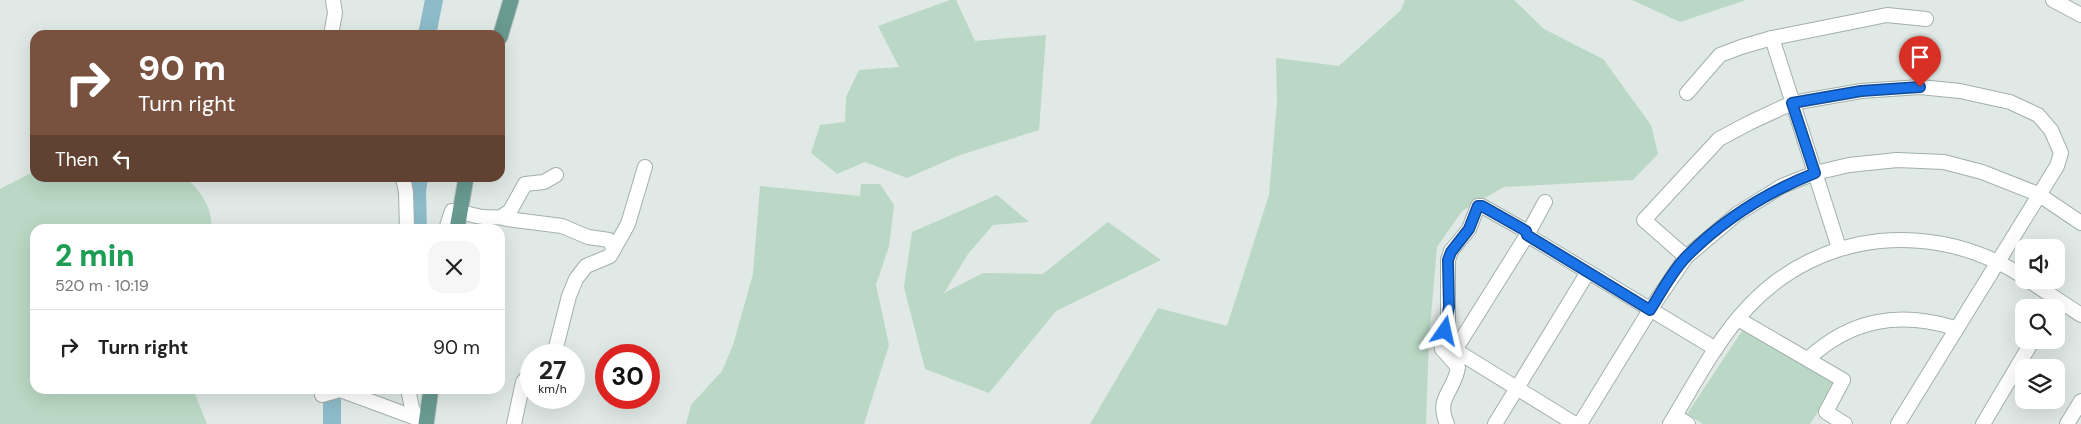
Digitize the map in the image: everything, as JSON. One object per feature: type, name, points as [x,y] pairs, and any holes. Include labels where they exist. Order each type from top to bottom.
[{"type":"main road","points":[[502,30],[511,0]]},
{"type":"main road","points":[[458,224],[465,182]]},
{"type":"main road","points":[[421,422],[429,394]]},
{"type":"street","points":[[332,30],[335,13],[333,0]]},
{"type":"street","points":[[2053,0],[2081,15]]},
{"type":"street","points":[[1688,93],[1720,55],[1772,38],[1887,15],[1926,19]]},
{"type":"street","points":[[1772,38],[1839,248]]},
{"type":"street","points":[[1686,257],[1644,220],[1719,139],[1792,103],[1861,91],[1908,86],[1960,91],[2010,102],[2038,115],[2051,130],[2061,153],[2056,166],[1998,262],[1955,328],[1898,424]]},
{"type":"street","points":[[1580,424],[1650,310],[1686,257],[1736,214],[1782,186],[1815,173],[1849,165],[1897,160],[1944,162],[1982,172],[2038,194],[2081,223]]},
{"type":"street","points":[[557,344],[569,296],[576,279],[586,266],[610,256],[628,224],[645,167]]},
{"type":"street","points":[[501,217],[510,211],[525,184],[544,182],[556,175]]},
{"type":"street","points":[[404,182],[407,224]]},
{"type":"street","points":[[1545,202],[1527,235],[1455,350],[1517,390],[1575,424]]},
{"type":"street","points":[[1447,424],[1443,415],[1442,403],[1457,375],[1458,367],[1442,349],[1441,343],[1448,320],[1448,270],[1451,252],[1469,229],[1478,206],[1482,206],[1526,231],[1527,235],[1716,349]]},
{"type":"street","points":[[448,224],[452,211],[460,211],[483,217],[501,217],[507,220],[562,226],[588,237],[608,240],[614,249]]},
{"type":"street","points":[[1688,424],[1673,420],[1716,349],[1738,319],[1761,295],[1789,273],[1839,248],[1884,240],[1921,240],[1958,246],[1998,262],[2015,272]]},
{"type":"street","points":[[1495,424],[1588,272]]},
{"type":"street","points":[[2039,289],[2050,299]]},
{"type":"street","points":[[2065,308],[2081,315]]},
{"type":"street","points":[[1808,359],[1826,342],[1852,329],[1870,323],[1910,318],[1955,328]]},
{"type":"street","points":[[1738,319],[1844,380],[1826,412],[1845,424]]},
{"type":"street","points":[[1983,424],[2028,349]]},
{"type":"street","points":[[350,394],[421,422]]},
{"type":"street","points":[[410,394],[421,422]]},
{"type":"street","points":[[514,424],[520,396]]},
{"type":"street","points":[[2067,424],[2080,406]]},
{"type":"green space","points":[[950,0],[956,0],[975,41],[1046,35],[1039,130],[960,155],[907,178],[865,162],[837,174],[811,153],[820,125],[845,122],[846,97],[859,70],[899,67],[878,26]]},
{"type":"green space","points":[[1405,0],[1514,0],[1544,29],[1603,59],[1651,125],[1658,154],[1633,180],[1504,187],[1462,211],[1437,247],[1429,338],[1426,424],[1090,424],[1158,308],[1227,326],[1269,195],[1277,102],[1276,58],[1339,66],[1401,10]]},
{"type":"green space","points":[[1632,0],[1746,0],[1680,22]]},
{"type":"green space","points":[[30,174],[30,182],[190,182],[196,188],[208,208],[211,224],[30,224],[30,394],[195,394],[207,424],[0,424],[0,189]]},
{"type":"green space","points":[[861,184],[880,184],[894,205],[889,246],[876,285],[889,345],[864,424],[686,424],[691,405],[722,371],[733,345],[753,274],[760,186],[860,196]]},
{"type":"green space","points":[[997,195],[1029,222],[993,225],[968,254],[944,293],[983,273],[1043,274],[1108,222],[1161,260],[1056,311],[989,393],[925,369],[904,287],[912,232]]},
{"type":"green space","points":[[1744,328],[1836,385],[1810,424],[1703,424],[1687,414]]},
{"type":"waterway","points":[[428,30],[434,0]]},
{"type":"waterway","points":[[418,182],[418,224]]},
{"type":"waterway","points":[[332,394],[332,424]]},
{"type":"route","points":[[1445,331],[1449,307],[1448,260],[1451,252],[1469,229],[1478,206],[1482,206],[1526,231],[1527,235],[1650,310],[1686,257],[1736,214],[1782,186],[1815,173],[1792,103],[1861,91],[1908,86],[1920,87]]}]
